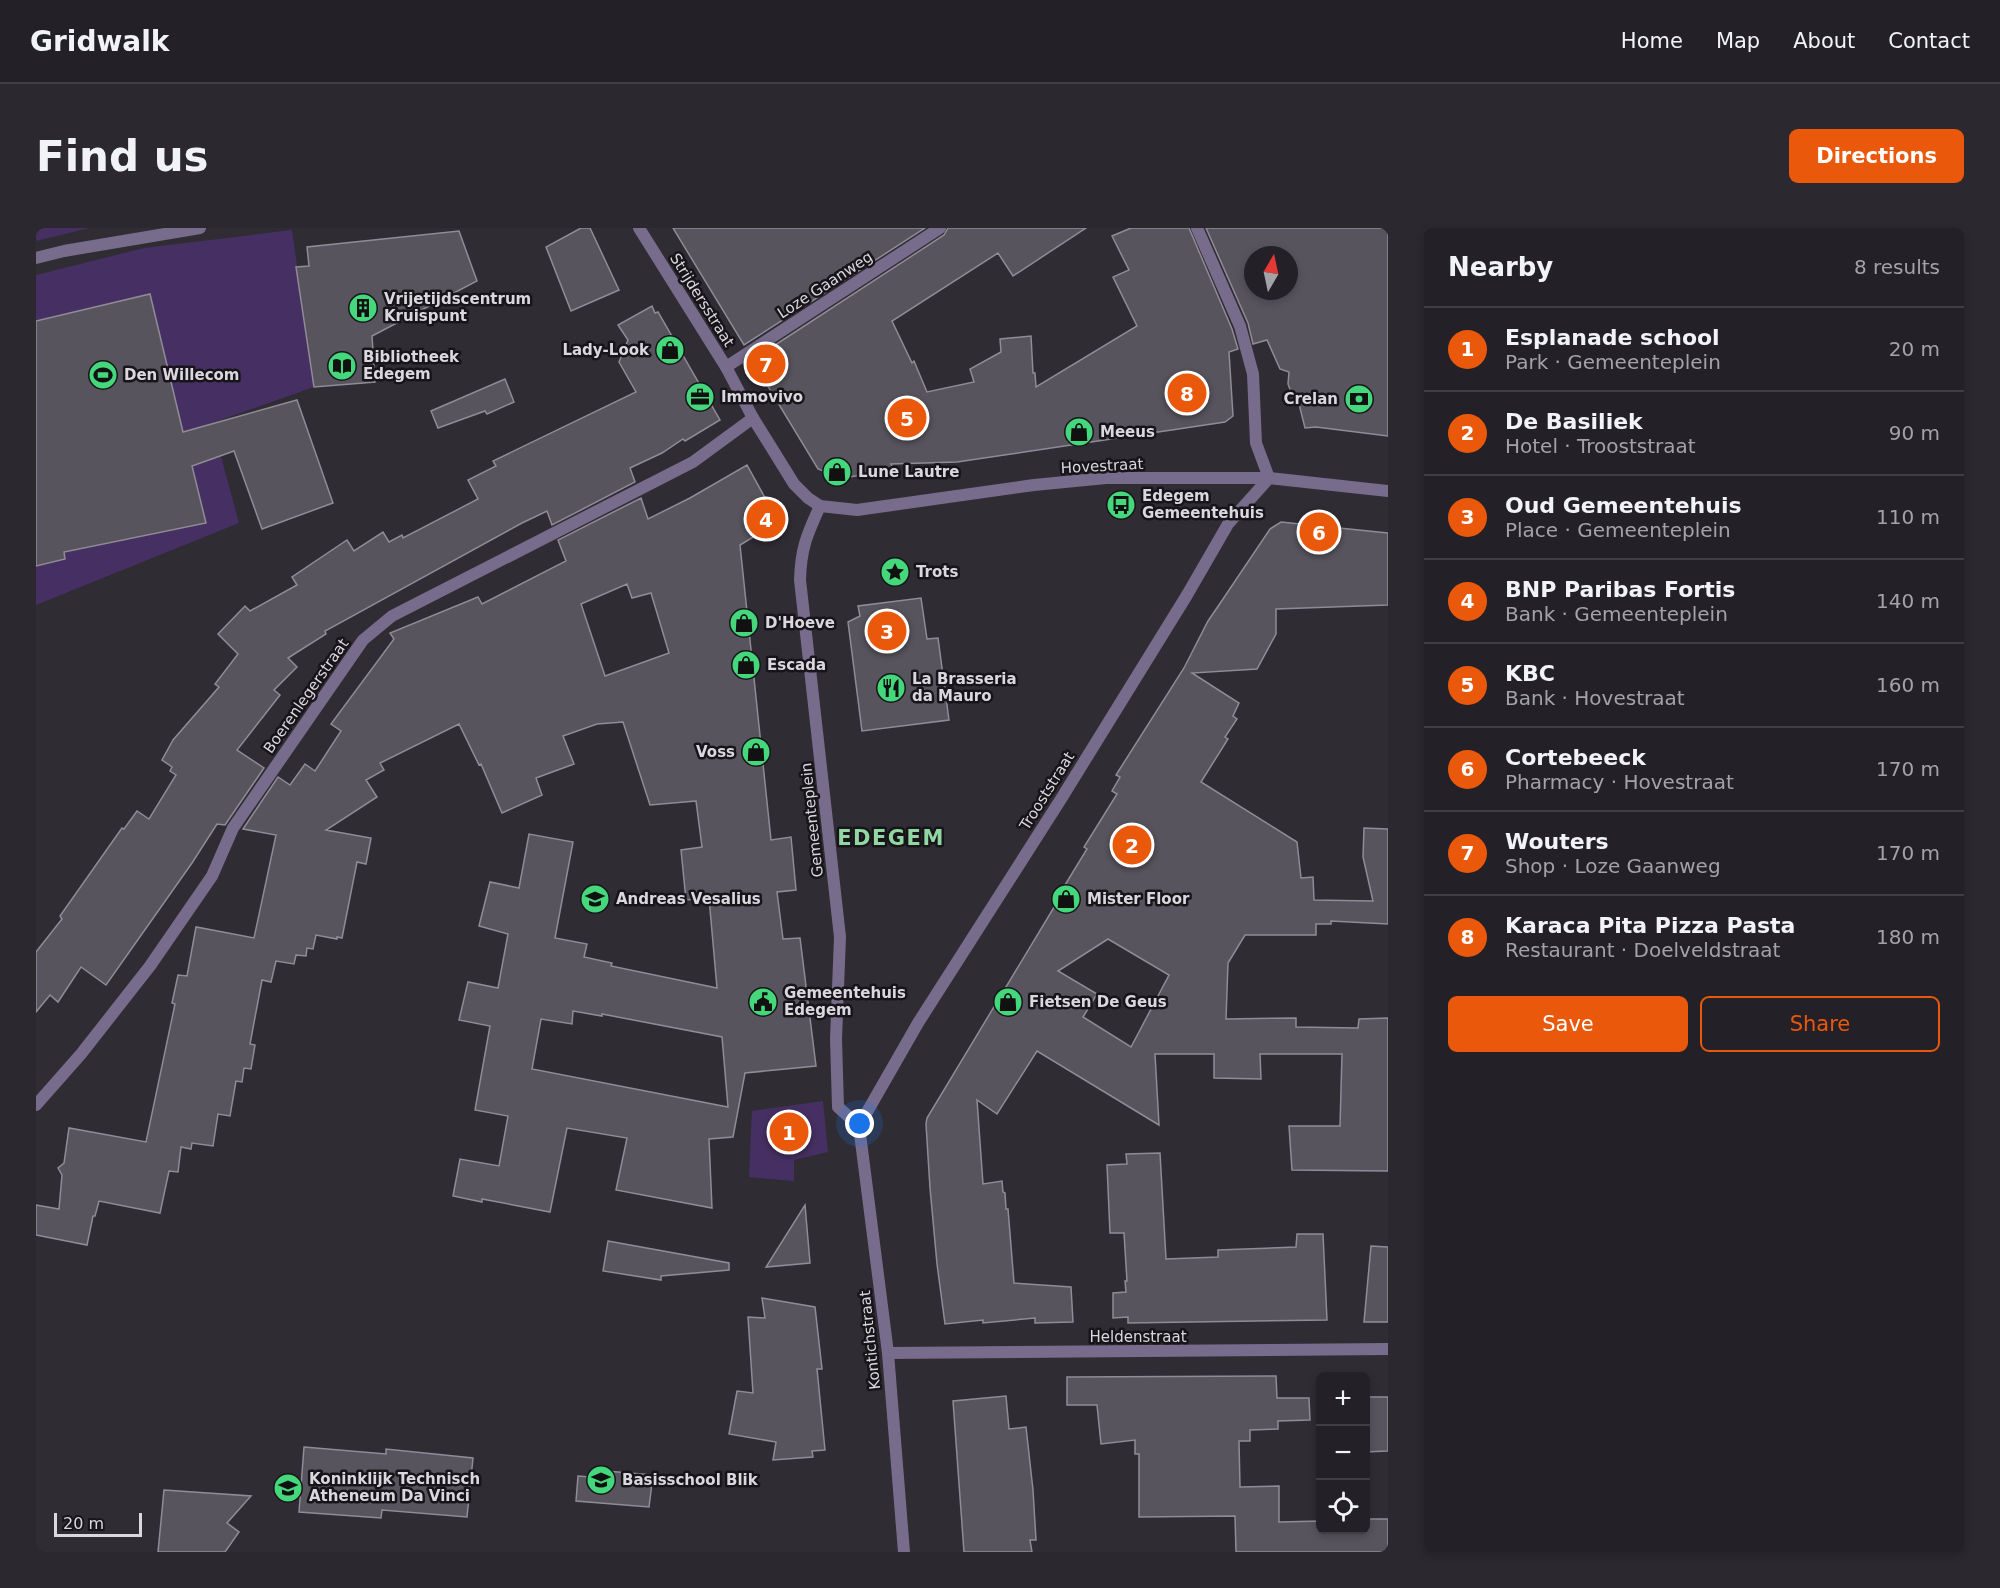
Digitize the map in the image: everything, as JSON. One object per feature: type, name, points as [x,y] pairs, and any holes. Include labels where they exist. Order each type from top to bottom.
[{"type":"street","points":[[36,258],[64,251],[200,228]]},
{"type":"street","name":"Strijdersstraat","points":[[639,228],[726,367],[753,418],[794,484],[819,506]]},
{"type":"street","name":"Loze Gaanweg","points":[[726,367],[940,228]]},
{"type":"street","points":[[1197,228],[1240,326],[1253,374],[1256,443],[1269,478]]},
{"type":"street","name":"Boerenlegerstraat","points":[[36,1105],[88,1045],[150,966],[212,876],[233,828],[363,640],[392,616],[693,462],[753,418]]},
{"type":"street","name":"Hovestraat","points":[[819,506],[857,510],[1034,485],[1106,478],[1269,478],[1388,491]]},
{"type":"street","name":"Trooststraat","points":[[859,1126],[918,1023],[1187,595],[1228,524],[1269,478]]},
{"type":"street","name":"Gemeenteplein","points":[[819,506],[804,541],[800,560],[800,580],[840,937],[836,1039],[838,1107],[859,1126]]},
{"type":"street","name":"Kontichstraat","points":[[859,1126],[888,1353],[904,1552]]},
{"type":"street","name":"Heldenstraat","points":[[888,1353],[1388,1348]]},
{"type":"shaded area","points":[[36,228],[89,228],[36,241]]},
{"type":"shaded area","points":[[292,230],[314,387],[212,423],[239,523],[36,605],[36,275],[144,248]]},
{"type":"shaded area","points":[[823,1101],[828,1152],[794,1160],[794,1181],[749,1177],[752,1111]]},
{"type":"building","points":[[581,228],[590,228],[619,290],[571,311],[546,247]]},
{"type":"building","points":[[673,228],[925,228],[744,345]]},
{"type":"building","points":[[948,228],[1086,228],[1013,276],[998,253],[892,321],[912,363],[914,361],[927,392],[974,382],[970,369],[1001,352],[1000,339],[1031,336],[1036,387],[1137,326],[1113,277],[1129,270],[1112,236],[1131,228],[1189,228],[1232,329],[1238,349],[1229,352],[1233,416],[1225,422],[957,462],[891,464],[894,471],[841,478],[818,469],[752,360],[944,235]]},
{"type":"building","points":[[1206,228],[1388,228],[1388,436],[1316,427],[1305,428],[1297,396],[1293,397],[1288,384],[1289,372],[1280,369],[1267,340],[1253,344],[1248,323]]},
{"type":"building","name":"Vrijetijdscentrum Kruispunt","points":[[459,231],[477,281],[372,336],[375,382],[314,387],[296,267],[309,266],[307,247]]},
{"type":"building","name":"Den Willecom","points":[[150,294],[183,432],[297,400],[333,503],[262,529],[234,451],[192,466],[206,523],[64,552],[65,559],[36,566],[36,321]]},
{"type":"building","points":[[652,306],[655,313],[658,312],[720,420],[685,441],[683,439],[662,453],[630,468],[635,482],[552,525],[547,511],[522,523],[325,631],[326,634],[288,658],[297,667],[274,690],[280,695],[237,750],[264,768],[225,825],[217,824],[106,985],[81,967],[58,1002],[50,995],[36,1012],[36,952],[62,919],[60,916],[122,828],[124,829],[137,811],[149,819],[176,775],[170,771],[172,767],[162,760],[173,740],[219,687],[215,684],[238,654],[218,634],[245,606],[250,611],[297,585],[292,577],[347,540],[354,551],[383,532],[389,542],[402,535],[403,538],[478,499],[468,480],[496,466],[493,461],[636,392],[619,362],[628,340],[618,325]]},
{"type":"building","points":[[505,379],[514,402],[487,414],[485,411],[438,428],[431,411]]},
{"type":"building","points":[[747,465],[774,514],[770,527],[740,545],[771,840],[791,837],[796,890],[777,892],[783,939],[800,938],[816,1066],[745,1073],[733,1137],[709,1139],[712,1208],[616,1190],[627,1138],[567,1128],[550,1212],[453,1196],[460,1159],[499,1166],[508,1116],[475,1110],[490,1026],[459,1020],[468,982],[498,988],[508,934],[479,926],[490,882],[519,888],[529,834],[573,842],[555,938],[587,944],[584,957],[612,963],[611,966],[717,988],[709,898],[686,900],[681,850],[702,847],[696,801],[650,805],[623,722],[597,724],[563,736],[574,764],[536,778],[542,795],[502,813],[481,764],[479,765],[459,724],[380,763],[384,770],[366,780],[377,797],[326,830],[371,838],[366,864],[357,862],[342,938],[316,935],[313,949],[307,948],[306,956],[296,955],[294,964],[276,961],[271,982],[262,980],[250,1044],[255,1045],[251,1069],[244,1068],[242,1082],[236,1081],[230,1116],[218,1114],[213,1146],[192,1143],[191,1149],[181,1147],[178,1172],[169,1171],[160,1213],[99,1201],[95,1216],[93,1216],[87,1245],[36,1235],[36,1205],[59,1209],[62,1175],[58,1168],[64,1163],[69,1128],[146,1142],[175,1004],[172,1003],[178,975],[187,976],[196,927],[254,938],[276,835],[243,829],[278,777],[290,785],[305,764],[315,771],[341,731],[331,724],[394,639],[390,633],[478,597],[482,604],[566,561],[558,540],[641,498],[648,519]],"holes":[[[627,584],[632,598],[651,593],[669,653],[605,676],[581,604]],[[573,1011],[602,1016],[602,1014],[722,1037],[728,1107],[532,1069],[541,1019],[572,1024]]]},
{"type":"building","points":[[1281,522],[1388,533],[1388,605],[1276,609],[1276,634],[1257,669],[1192,673],[1239,703],[1233,716],[1237,719],[1225,737],[1228,739],[1201,782],[1297,842],[1301,878],[1313,877],[1314,900],[1373,901],[1363,857],[1364,828],[1388,829],[1388,924],[1331,921],[1331,924],[1316,924],[1316,935],[1245,935],[1228,963],[1226,1019],[1296,1018],[1296,1027],[1358,1028],[1359,1019],[1388,1018],[1388,1171],[1292,1170],[1289,1126],[1340,1126],[1342,1054],[1260,1054],[1261,1079],[1214,1078],[1214,1054],[1155,1054],[1159,1125],[1037,1051],[997,1114],[977,1100],[983,1184],[1002,1181],[1006,1209],[1008,1209],[1014,1283],[1071,1287],[1073,1322],[1035,1323],[1035,1318],[945,1324],[930,1188],[927,1118],[1087,849],[1084,847],[1117,794],[1112,791],[1120,777],[1116,775],[1184,668],[1208,621],[1270,529]],"holes":[[[1108,939],[1169,975],[1131,1047],[1083,1017],[1097,994],[1058,971]]]},
{"type":"building","points":[[921,598],[927,639],[938,638],[949,720],[862,731],[848,622],[860,616],[858,606]]},
{"type":"building","points":[[1160,1153],[1166,1259],[1218,1257],[1218,1250],[1296,1247],[1297,1234],[1323,1234],[1327,1320],[1128,1323],[1128,1317],[1113,1318],[1113,1293],[1126,1292],[1125,1281],[1127,1281],[1124,1233],[1110,1233],[1107,1165],[1127,1164],[1126,1154]]},
{"type":"building","points":[[805,1205],[810,1263],[766,1267]]},
{"type":"building","points":[[608,1241],[729,1263],[729,1270],[661,1276],[661,1280],[603,1271]]},
{"type":"building","points":[[1371,1246],[1388,1247],[1388,1322],[1364,1322]]},
{"type":"building","points":[[762,1298],[815,1307],[822,1369],[817,1369],[825,1450],[812,1451],[813,1457],[773,1460],[776,1442],[729,1434],[737,1391],[753,1393],[748,1317],[765,1318]]},
{"type":"building","points":[[1276,1376],[1277,1398],[1309,1398],[1310,1420],[1278,1421],[1278,1429],[1250,1430],[1250,1441],[1239,1441],[1240,1487],[1279,1486],[1279,1522],[1316,1521],[1316,1534],[1370,1534],[1370,1519],[1388,1519],[1388,1552],[1236,1552],[1235,1516],[1139,1517],[1139,1454],[1135,1454],[1135,1440],[1101,1444],[1097,1405],[1067,1405],[1067,1377]]},
{"type":"building","points":[[1006,1396],[1009,1429],[1026,1427],[1036,1540],[1030,1540],[1032,1552],[964,1552],[953,1401]]},
{"type":"building","points":[[1370,1397],[1388,1397],[1388,1451],[1370,1452]]},
{"type":"building","points":[[304,1447],[386,1454],[386,1449],[473,1458],[467,1517],[382,1510],[381,1518],[299,1512]]},
{"type":"building","points":[[606,1471],[653,1475],[649,1507],[576,1501],[578,1476],[605,1478]]},
{"type":"building","points":[[164,1490],[251,1496],[227,1523],[239,1532],[225,1552],[158,1552]]},
{"type":"place","name":"Vrijetijdscentrum Kruispunt","points":[[363,308]]},
{"type":"place","name":"Lady-Look","points":[[670,350]]},
{"type":"place","name":"Wouters","points":[[766,364]]},
{"type":"place","name":"Bibliotheek Edegem","points":[[342,366]]},
{"type":"place","name":"Den Willecom","points":[[103,375]]},
{"type":"place","name":"Karaca Pita Pizza Pasta","points":[[1187,393]]},
{"type":"place","name":"Immovivo","points":[[700,397]]},
{"type":"place","name":"Crelan","points":[[1359,399]]},
{"type":"place","name":"KBC","points":[[907,418]]},
{"type":"place","name":"Meeus","points":[[1079,432]]},
{"type":"place","name":"Lune Lautre","points":[[837,472]]},
{"type":"place","name":"Edegem Gemeentehuis","points":[[1121,505]]},
{"type":"place","name":"BNP Paribas Fortis","points":[[766,519]]},
{"type":"place","name":"Cortebeeck","points":[[1319,532]]},
{"type":"place","name":"Trots","points":[[895,572]]},
{"type":"place","name":"D'Hoeve","points":[[744,623]]},
{"type":"place","name":"Oud Gemeentehuis","points":[[887,631]]},
{"type":"place","name":"Escada","points":[[746,665]]},
{"type":"place","name":"La Brasseria da Mauro","points":[[891,688]]},
{"type":"place","name":"Voss","points":[[756,752]]},
{"type":"place","name":"De Basiliek","points":[[1132,845]]},
{"type":"place","name":"Andreas Vesalius","points":[[595,899]]},
{"type":"place","name":"Mister Floor","points":[[1066,899]]},
{"type":"place","name":"Gemeentehuis Edegem","points":[[763,1002]]},
{"type":"place","name":"Fietsen De Geus","points":[[1008,1002]]},
{"type":"place","name":"Esplanade school","points":[[789,1132]]},
{"type":"place","name":"Basisschool Blik","points":[[601,1480]]},
{"type":"place","name":"Koninklijk Technisch Atheneum Da Vinci","points":[[288,1488]]},
{"type":"district","name":"EDEGEM","points":[[891,838]]}]
